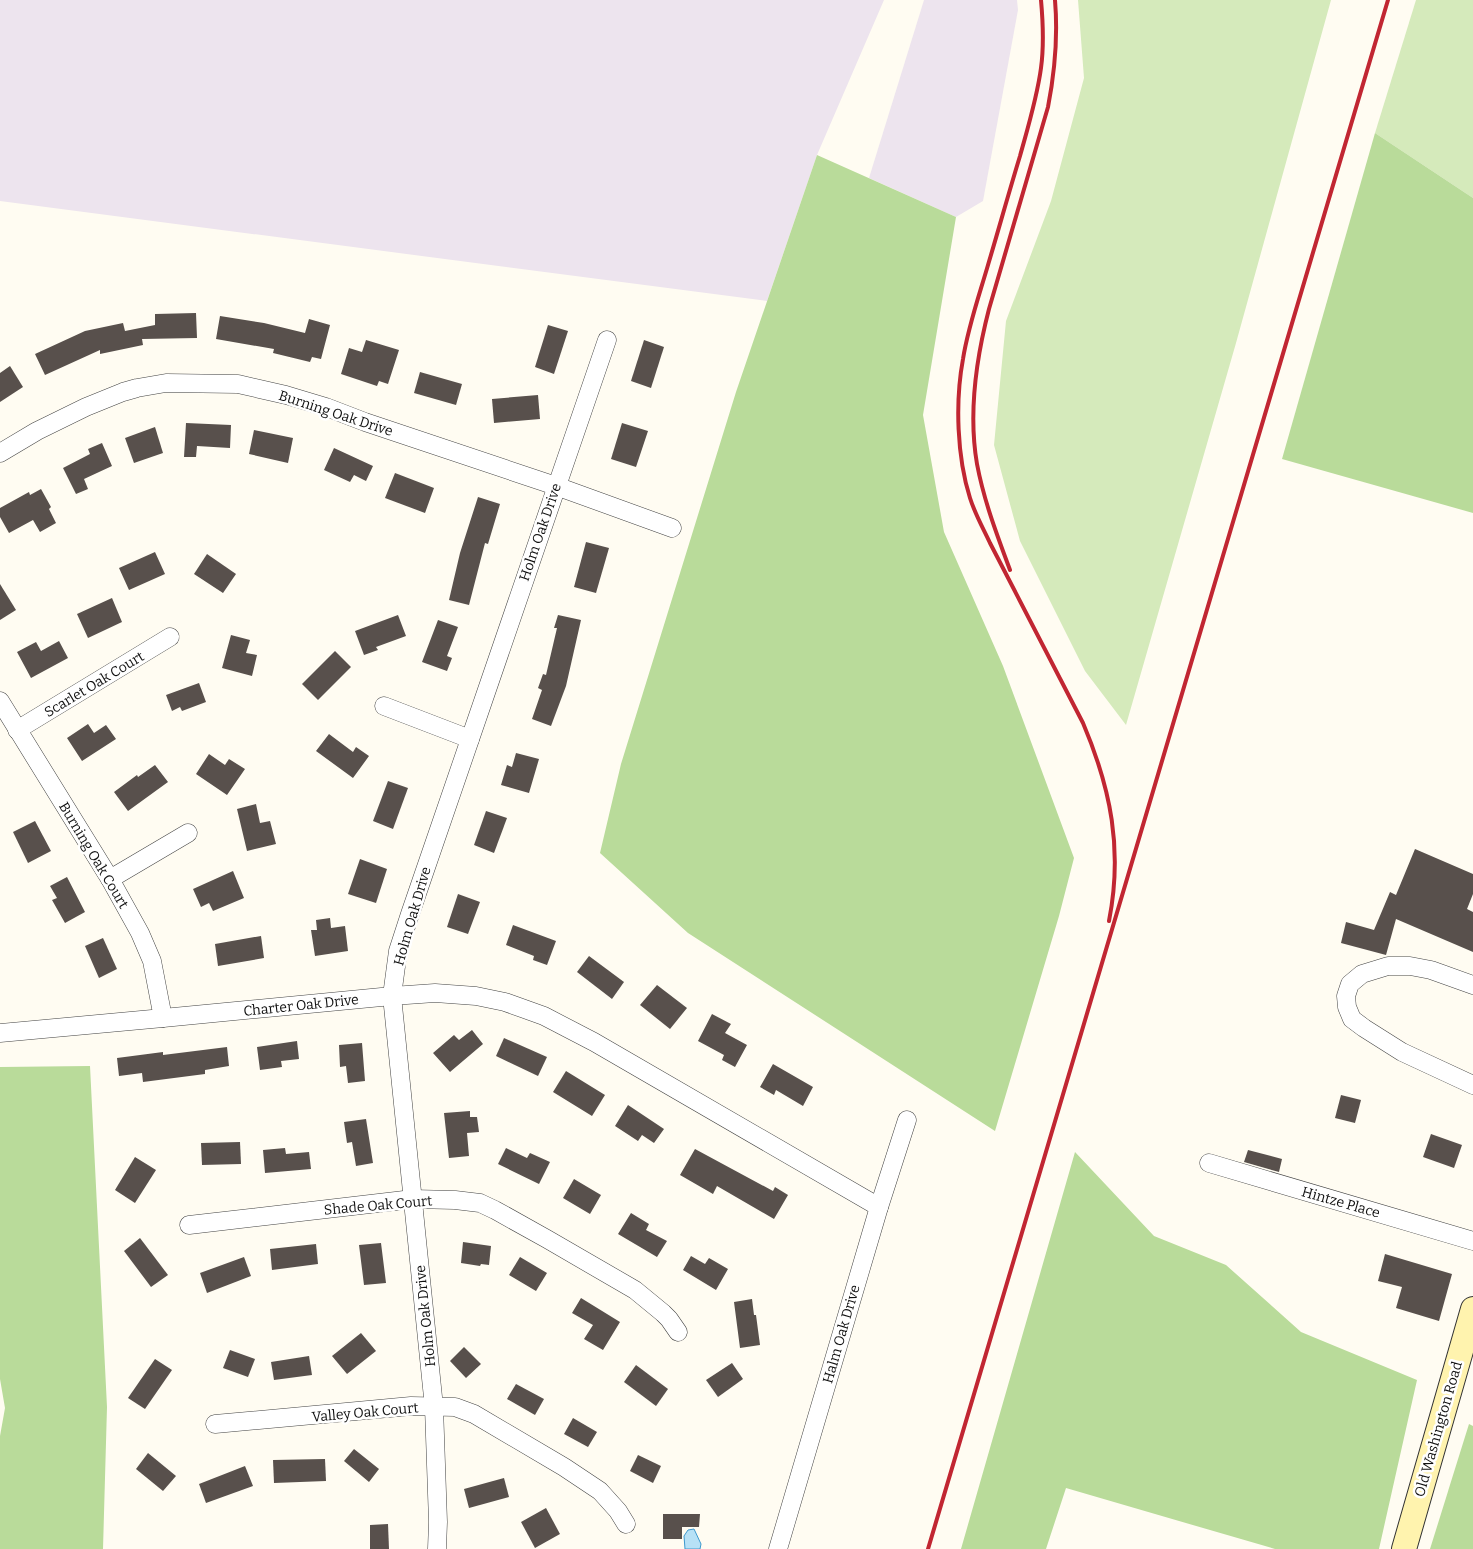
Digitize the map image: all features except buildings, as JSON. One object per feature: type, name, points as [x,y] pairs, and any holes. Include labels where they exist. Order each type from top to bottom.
[{"type":"main road","name":"Old Washington Road","points":[[1404,1549],[1473,1309]]},
{"type":"street","name":"Holm Oak Drive","points":[[437,1549],[438,1522],[434,1408],[392,996],[398,951],[607,340]]},
{"type":"street","name":"Burning Oak Drive","points":[[0,453],[86,407],[122,392],[166,383],[238,384],[326,407],[672,528]]},
{"type":"street","name":"Scarlet Oak Court","points":[[17,730],[170,637]]},
{"type":"street","name":"Burning Oak Court","points":[[0,701],[110,879],[140,933],[152,961],[163,1018]]},
{"type":"street","points":[[384,706],[470,739]]},
{"type":"street","points":[[110,879],[188,834]]},
{"type":"street","points":[[1473,985],[1431,970],[1410,966],[1388,966],[1362,974],[1350,984],[1346,996],[1347,1007],[1352,1019],[1364,1028],[1402,1052],[1473,1085]]},
{"type":"street","name":"Charter Oak Drive","points":[[0,1033],[392,996],[435,993],[476,996],[505,1002],[544,1016],[594,1042],[879,1207]]},
{"type":"street","name":"Halm Oak Drive","points":[[778,1549],[879,1207],[907,1120]]},
{"type":"street","name":"Hintze Place","points":[[1209,1163],[1473,1241]]},
{"type":"street","name":"Shade Oak Court","points":[[189,1225],[413,1199],[455,1200],[480,1203],[635,1290],[663,1313],[678,1332]]},
{"type":"street","name":"Valley Oak Court","points":[[215,1424],[411,1406],[455,1407],[474,1414],[564,1467],[600,1491],[618,1511],[626,1524]]},
{"type":"shaded area","points":[[0,0],[884,0],[817,155],[767,301],[0,201]]},
{"type":"shaded area","points":[[924,0],[1017,0],[1018,10],[983,201],[956,217],[869,178]]},
{"type":"green space","points":[[1078,0],[1331,0],[1236,343],[1126,725],[1085,671],[1020,541],[994,445],[1006,321],[1051,201],[1084,78]]},
{"type":"green space","points":[[1416,0],[1473,0],[1473,198],[1375,133]]},
{"type":"green space","points":[[1375,133],[1473,198],[1473,513],[1282,459]]},
{"type":"green space","points":[[817,155],[956,217],[923,415],[944,532],[1003,666],[1074,858],[1059,916],[995,1131],[688,933],[600,853],[621,764],[736,392]]},
{"type":"green space","points":[[90,1066],[107,1407],[103,1549],[0,1549],[0,1436],[5,1408],[0,1379],[0,1067]]},
{"type":"green space","points":[[1075,1152],[1154,1236],[1226,1265],[1301,1332],[1417,1380],[1379,1549],[1275,1549],[1066,1488],[1046,1549],[961,1549]]},
{"type":"green space","points":[[1469,1424],[1473,1426],[1473,1549],[1430,1549]]},
{"type":"water","points":[[694,1529],[701,1544],[700,1549],[685,1549],[684,1536],[688,1530]]},
{"type":"railway","points":[[1041,0],[1043,51],[1037,90],[965,347],[960,376],[958,411],[960,447],[962,465],[974,510],[1083,723],[1101,772],[1112,820],[1114,845],[1115,869],[1109,921]]},
{"type":"railway","points":[[1010,570],[987,505],[980,478],[974,444],[973,405],[980,347],[989,309],[1048,107],[1055,54],[1055,0]]},
{"type":"railway","points":[[928,1549],[1388,0]]}]
